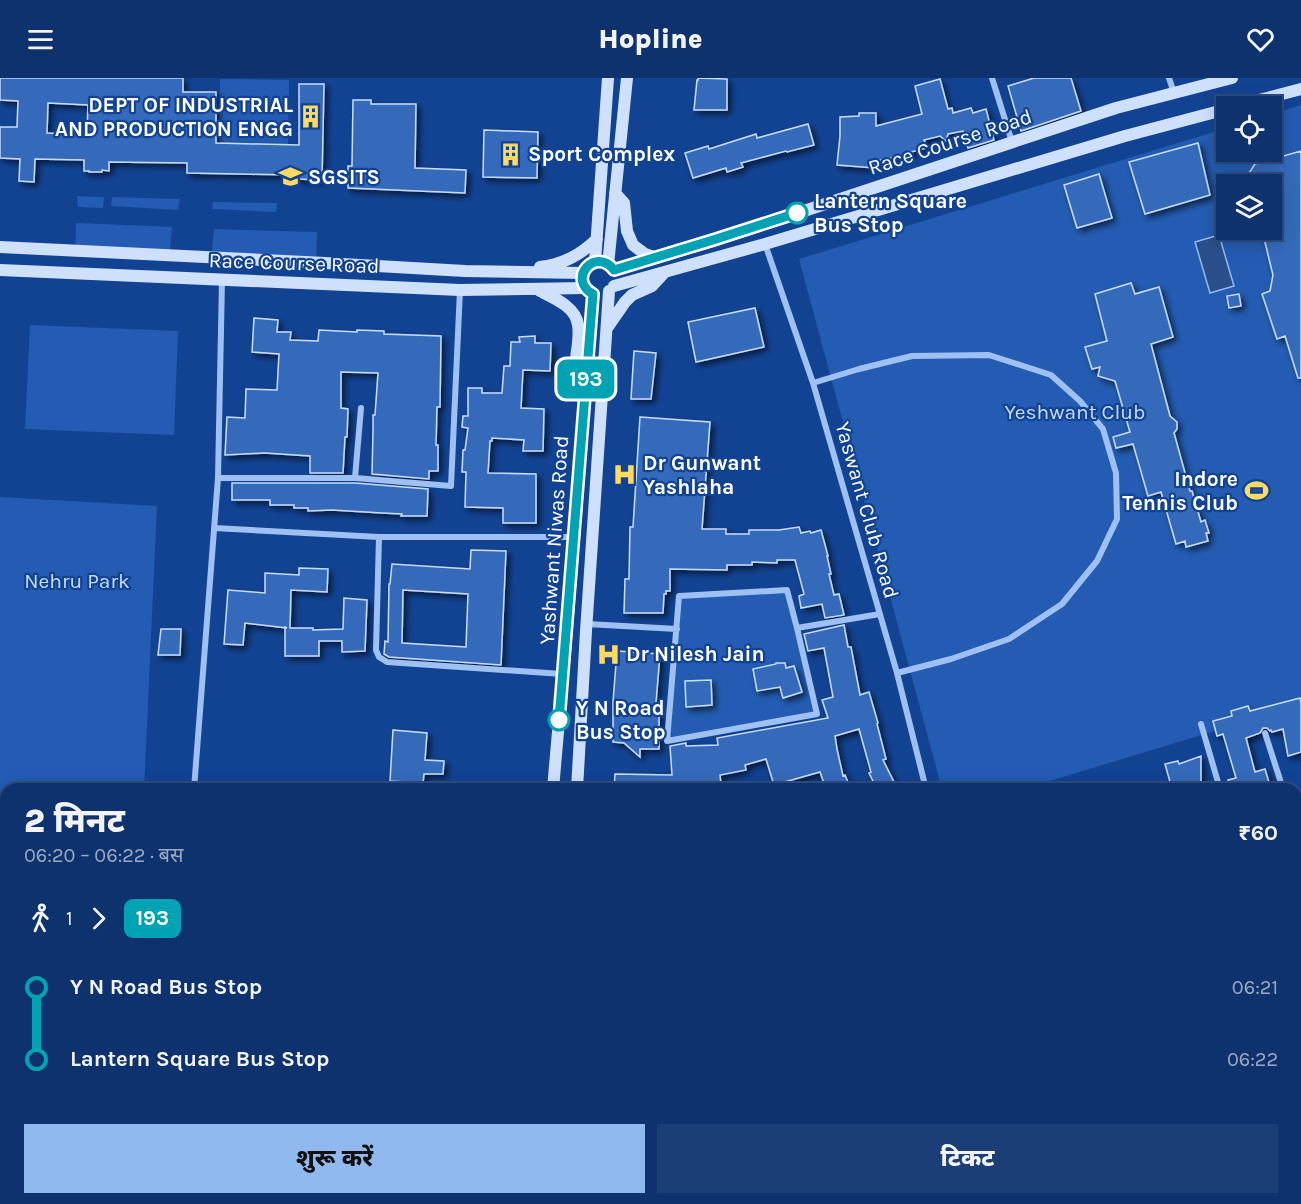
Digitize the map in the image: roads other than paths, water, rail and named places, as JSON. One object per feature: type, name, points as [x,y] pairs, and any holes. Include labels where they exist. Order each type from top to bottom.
[{"type":"main road","points":[[595,262],[608,78]]},
{"type":"main road","points":[[611,267],[615,193],[627,78]]},
{"type":"main road","name":"Race Course Road","points":[[611,267],[657,258],[1116,108],[1232,78]]},
{"type":"main road","points":[[1274,96],[1301,89]]},
{"type":"main road","name":"Race Course Road","points":[[611,289],[1125,136],[1216,112]]},
{"type":"main road","points":[[615,193],[624,203],[627,231],[633,245],[637,250],[657,258]]},
{"type":"main road","points":[[525,272],[532,268],[573,258],[597,239]]},
{"type":"main road","name":"Race Course Road","points":[[0,247],[465,271],[583,273]]},
{"type":"main road","points":[[601,261],[611,267],[616,275],[611,289],[600,295],[589,291],[582,278],[586,268],[595,262],[601,261]]},
{"type":"main road","name":"Race Course Road","points":[[0,270],[460,290],[589,291]]},
{"type":"main road","points":[[607,328],[632,295],[652,286],[665,272]]},
{"type":"main road","points":[[534,289],[563,303],[573,314],[579,326],[576,359],[587,371]]},
{"type":"main road","name":"Yashwant Niwas Road","points":[[577,783],[611,289]]},
{"type":"main road","name":"Yashwant Niwas Road","points":[[554,783],[587,371],[589,291]]},
{"type":"street","points":[[992,78],[1012,142]]},
{"type":"street","points":[[1169,78],[1174,93]]},
{"type":"street","name":"Yaswant Club Road","points":[[765,244],[813,383],[897,673],[924,783]]},
{"type":"street","points":[[194,783],[218,477],[222,279]]},
{"type":"street","points":[[218,477],[355,478],[451,486],[460,290]]},
{"type":"street","points":[[813,383],[912,356],[989,355],[1051,375],[1080,401],[1103,429],[1116,473],[1117,519],[1097,561],[1062,604],[1008,639],[951,659],[897,673]]},
{"type":"street","points":[[355,478],[361,408]]},
{"type":"street","points":[[214,528],[379,537],[574,537]]},
{"type":"street","points":[[379,537],[376,650],[379,657],[387,662],[563,675]]},
{"type":"street","points":[[787,590],[797,628],[817,714],[667,741],[679,596],[787,590]]},
{"type":"street","points":[[797,628],[880,614]]},
{"type":"street","points":[[587,624],[677,628]]},
{"type":"street","points":[[1201,724],[1218,783]]},
{"type":"street","points":[[1265,733],[1281,783]]},
{"type":"place","name":"DEPT OF INDUSTRIAL AND PRODUCTION ENGG","points":[[311,117]]},
{"type":"place","name":"Sport Complex","points":[[510,154]]},
{"type":"place","name":"SGSITS","points":[[290,177]]},
{"type":"place","name":"Lantern Square Bus Stop","points":[[797,213]]},
{"type":"place","name":"Dr Gunwant Yashlaha","points":[[625,475]]},
{"type":"place","name":"Indore Tennis Club","points":[[1256,491]]},
{"type":"place","name":"Dr Nilesh Jain","points":[[608,654]]},
{"type":"place","name":"Y N Road Bus Stop","points":[[559,720]]},
{"type":"park label","name":"Yeshwant Club","points":[[1075,412]]},
{"type":"park label","name":"Nehru Park","points":[[77,581]]}]
